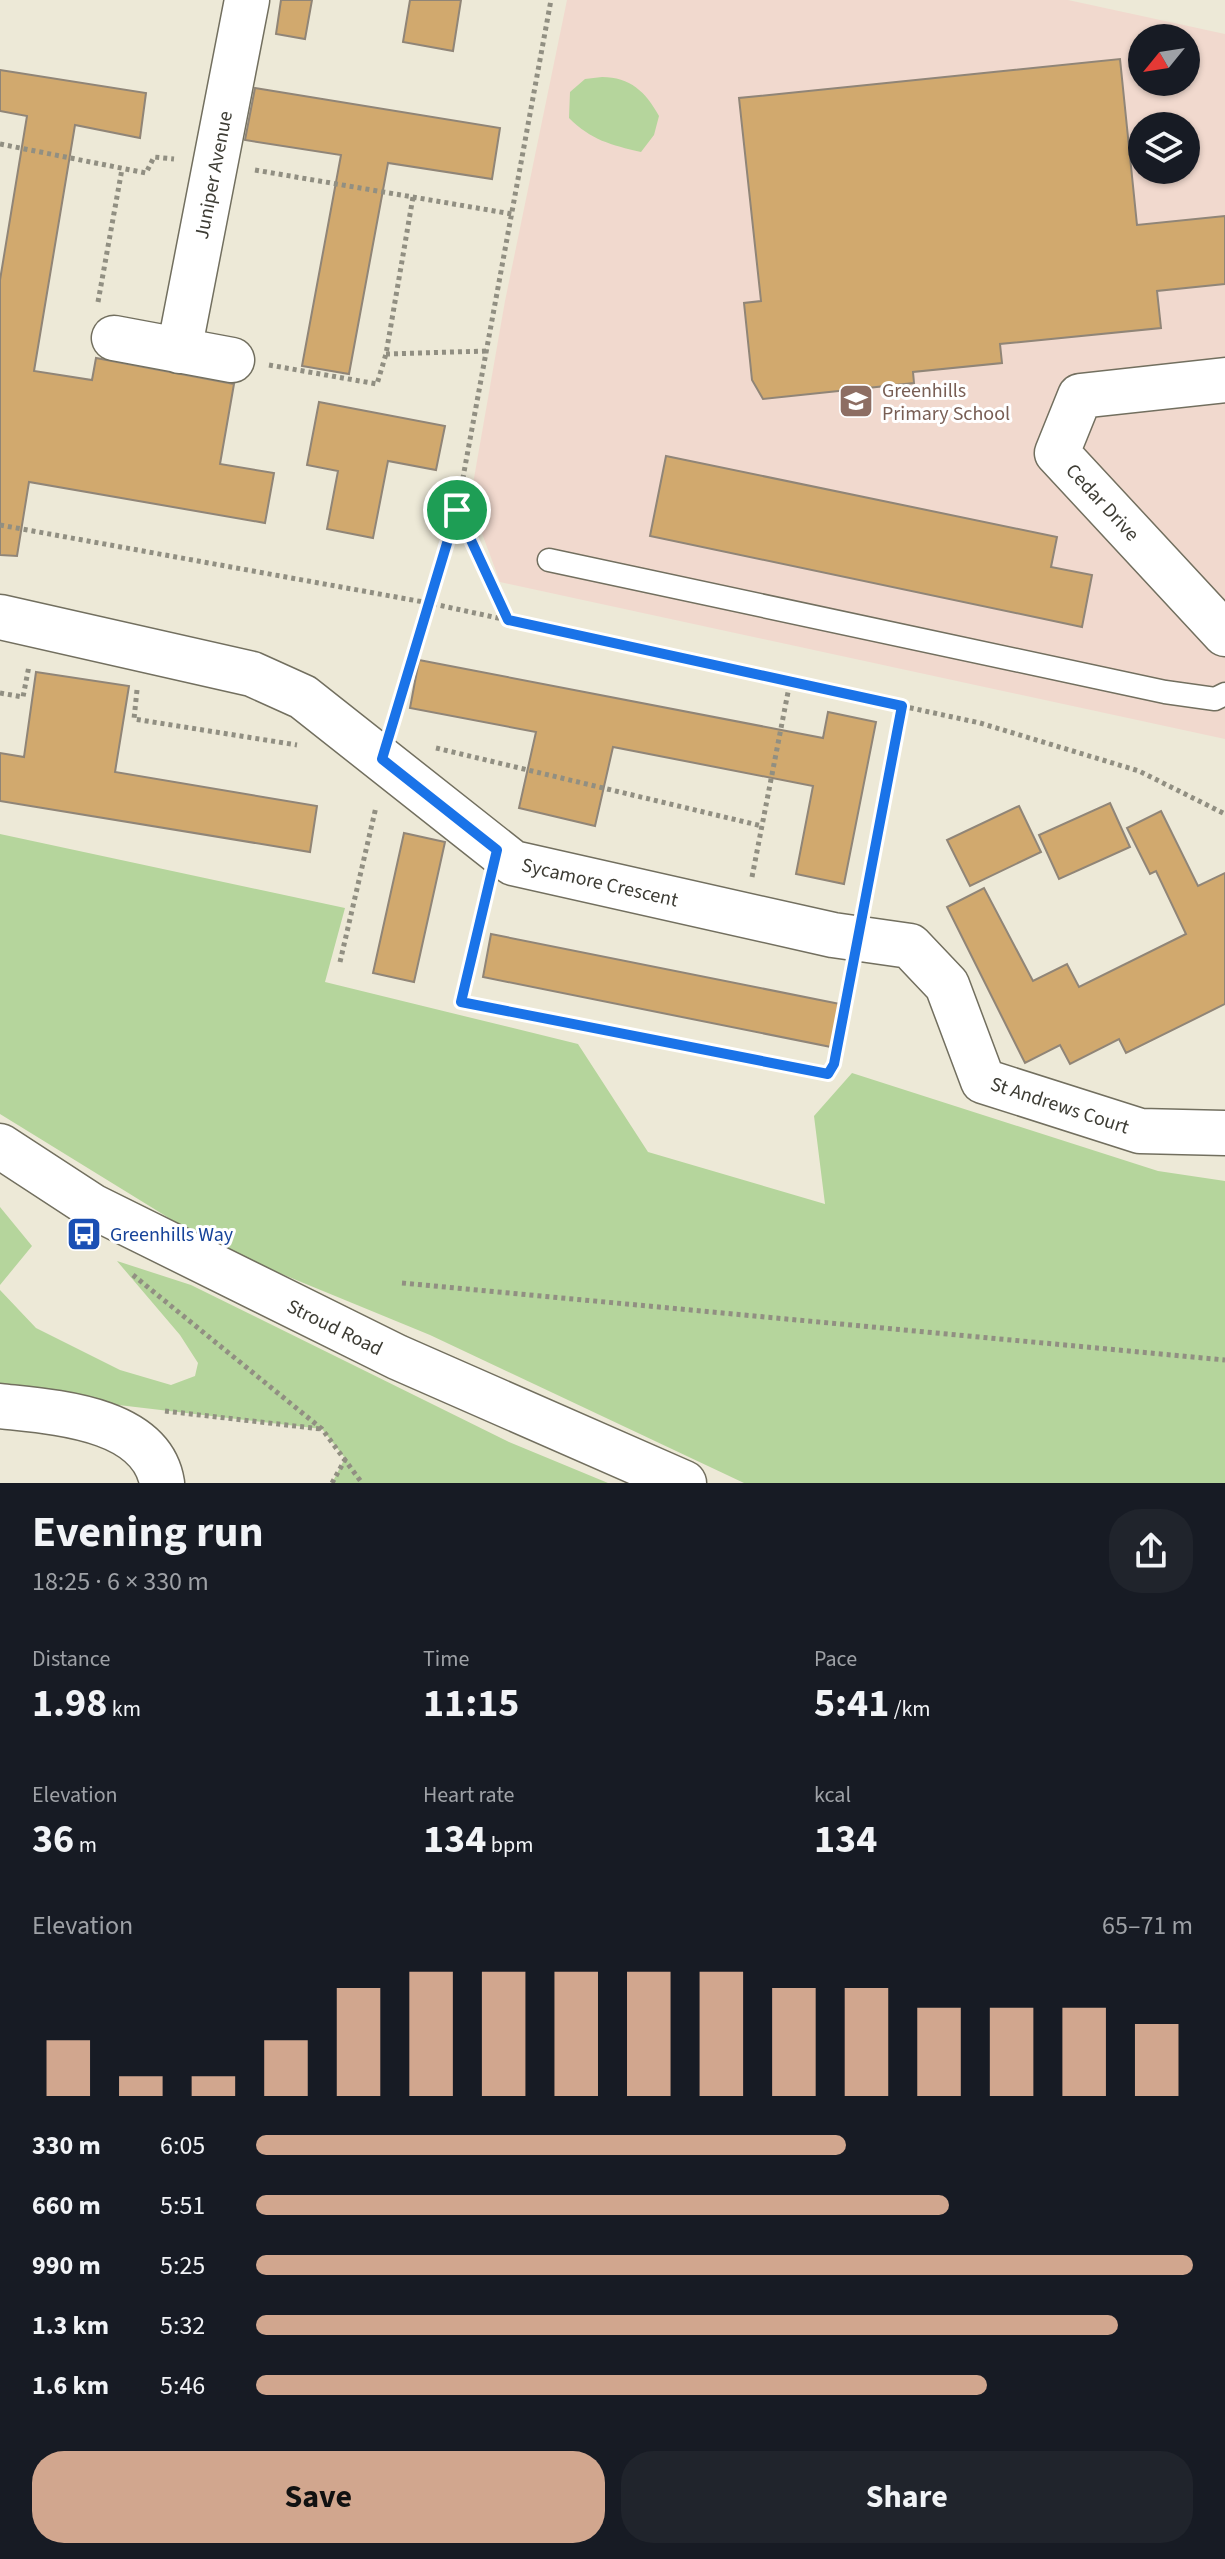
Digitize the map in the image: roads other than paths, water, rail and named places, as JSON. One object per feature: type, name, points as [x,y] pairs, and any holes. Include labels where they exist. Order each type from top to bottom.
[{"type":"street","name":"Juniper Avenue","points":[[179,351],[247,0]]},
{"type":"street","points":[[114,338],[250,362]]},
{"type":"street","name":"Cedar Drive","points":[[1225,380],[1080,396],[1057,453],[1225,634]]},
{"type":"street","name":"Sycamore Crescent","points":[[18,621],[252,674],[303,697],[513,863],[847,937]]},
{"type":"street","name":"St Andrews Court","points":[[847,937],[910,946],[947,985],[983,1081],[1140,1131],[1225,1133]]},
{"type":"street","name":"Stroud Road","points":[[0,1146],[92,1206],[383,1350],[684,1483]]},
{"type":"street","points":[[0,1406],[100,1422],[139,1443],[159,1465],[162,1483]]},
{"type":"lane","points":[[549,560],[1165,692],[1215,699],[1225,694]]},
{"type":"place","name":"Greenhills Primary School","points":[[856,401]]},
{"type":"place","name":"Greenhills Way","points":[[84,1234]]}]
